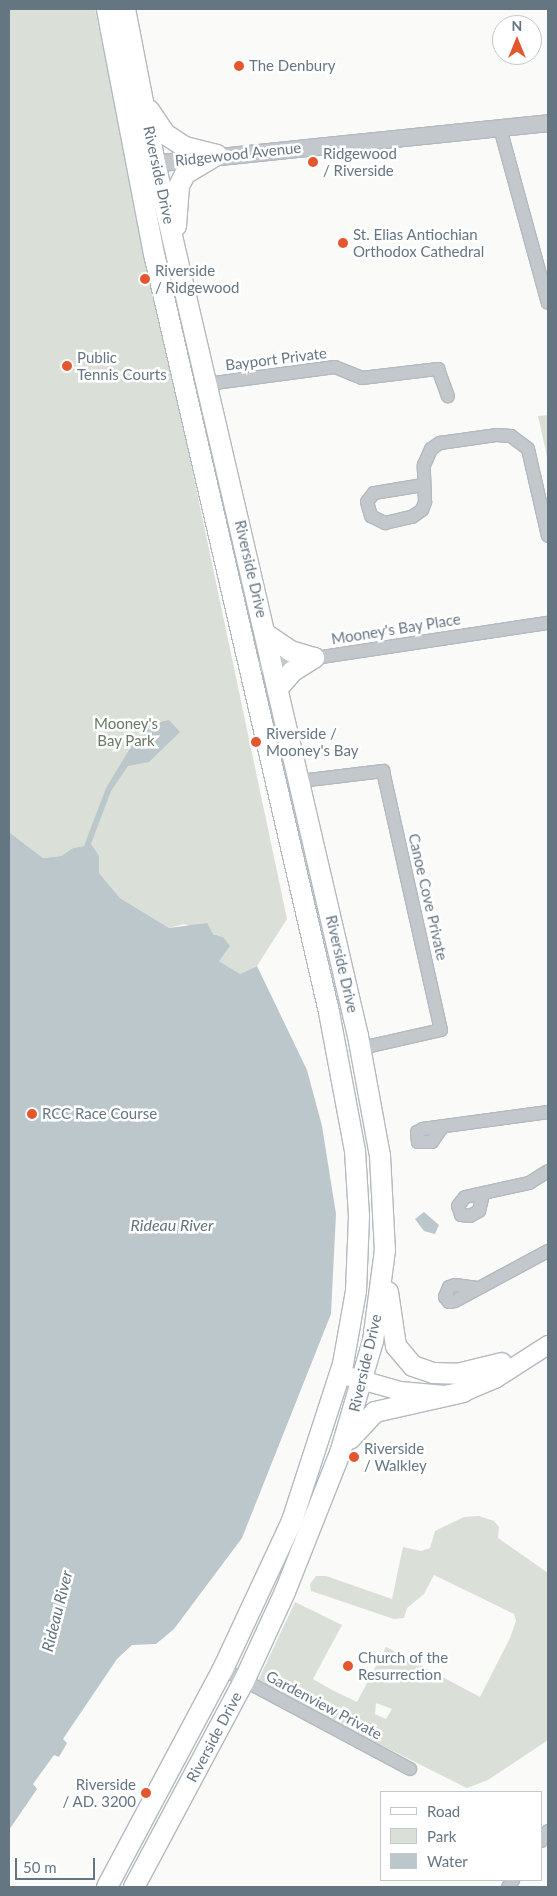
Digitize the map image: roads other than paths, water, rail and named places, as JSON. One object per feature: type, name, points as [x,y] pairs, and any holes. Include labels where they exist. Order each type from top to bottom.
[{"type":"main road","name":"Riverside Drive","points":[[107,9],[146,164],[174,243],[267,635],[361,1048],[380,1156],[385,1250],[365,1375],[340,1453],[284,1592],[244,1680],[134,1887]]},
{"type":"main road","name":"Riverside Drive","points":[[107,1887],[223,1670],[292,1521],[342,1369],[358,1261],[355,1151],[330,1012],[154,254],[146,164],[145,104],[125,9]]},
{"type":"main road","points":[[145,104],[166,134],[185,146],[217,156]]},
{"type":"main road","points":[[174,243],[180,186],[185,174],[217,156]]},
{"type":"main road","points":[[267,635],[291,651],[314,658]]},
{"type":"main road","points":[[278,688],[293,672],[314,658]]},
{"type":"main road","points":[[385,1250],[391,1329],[396,1346],[409,1362],[418,1369],[443,1374],[465,1373],[502,1363]]},
{"type":"main road","points":[[342,1369],[411,1383],[439,1385],[469,1379],[548,1339]]},
{"type":"main road","points":[[340,1453],[375,1412],[464,1392],[495,1379],[548,1345]]},
{"type":"main road","points":[[365,1375],[417,1394],[464,1392]]},
{"type":"street","name":"Ridgewood Avenue","points":[[146,164],[548,123]]},
{"type":"street","points":[[500,128],[548,304]]},
{"type":"street","name":"Bayport Private","points":[[207,384],[335,367],[362,378],[438,369],[448,396]]},
{"type":"street","points":[[423,484],[374,493],[367,502],[371,516],[385,523],[412,517],[424,507],[423,484],[426,458],[440,442],[497,435],[511,436],[528,449],[548,536]]},
{"type":"street","name":"Mooney's Bay Place","points":[[249,668],[548,623]]},
{"type":"street","name":"Canoe Cove Private","points":[[300,781],[383,771],[441,1030],[361,1048]]},
{"type":"street","points":[[443,1126],[548,1112]]},
{"type":"street","points":[[483,1194],[529,1183],[548,1171]]},
{"type":"street","points":[[477,1288],[548,1251]]},
{"type":"street","name":"Gardenview Private","points":[[223,1670],[410,1770]]},
{"type":"water","name":"Rideau River","points":[[169,720],[180,732],[149,762],[128,766],[111,791],[91,844],[99,856],[99,873],[120,898],[169,928],[207,923],[213,934],[223,937],[230,946],[219,961],[240,974],[257,966],[307,1070],[322,1126],[336,1214],[331,1314],[242,1538],[174,1629],[156,1644],[132,1645],[117,1659],[63,1739],[67,1743],[59,1757],[54,1755],[33,1784],[37,1789],[9,1830],[9,832],[43,858],[61,856],[73,848],[84,846],[106,788],[132,745],[147,725]]},
{"type":"water","points":[[424,1212],[439,1225],[435,1234],[424,1231],[415,1219]]},
{"type":"place","name":"The Denbury","points":[[239,66]]},
{"type":"place","name":"Ridgewood / Riverside","points":[[313,162]]},
{"type":"place","name":"St. Elias Antiochian Orthodox Cathedral","points":[[343,243]]},
{"type":"place","name":"Riverside / Ridgewood","points":[[145,279]]},
{"type":"place","name":"Public Tennis Courts","points":[[67,366]]},
{"type":"place","name":"Riverside / Mooney's Bay","points":[[256,742]]},
{"type":"place","name":"RCC Race Course","points":[[32,1114]]},
{"type":"place","name":"Riverside / Walkley","points":[[354,1457]]},
{"type":"place","name":"Church of the Resurrection","points":[[348,1666]]},
{"type":"place","name":"Riverside / AD. 3200","points":[[146,1793]]},
{"type":"park label","name":"Mooney's Bay Park","points":[[126,732]]}]
